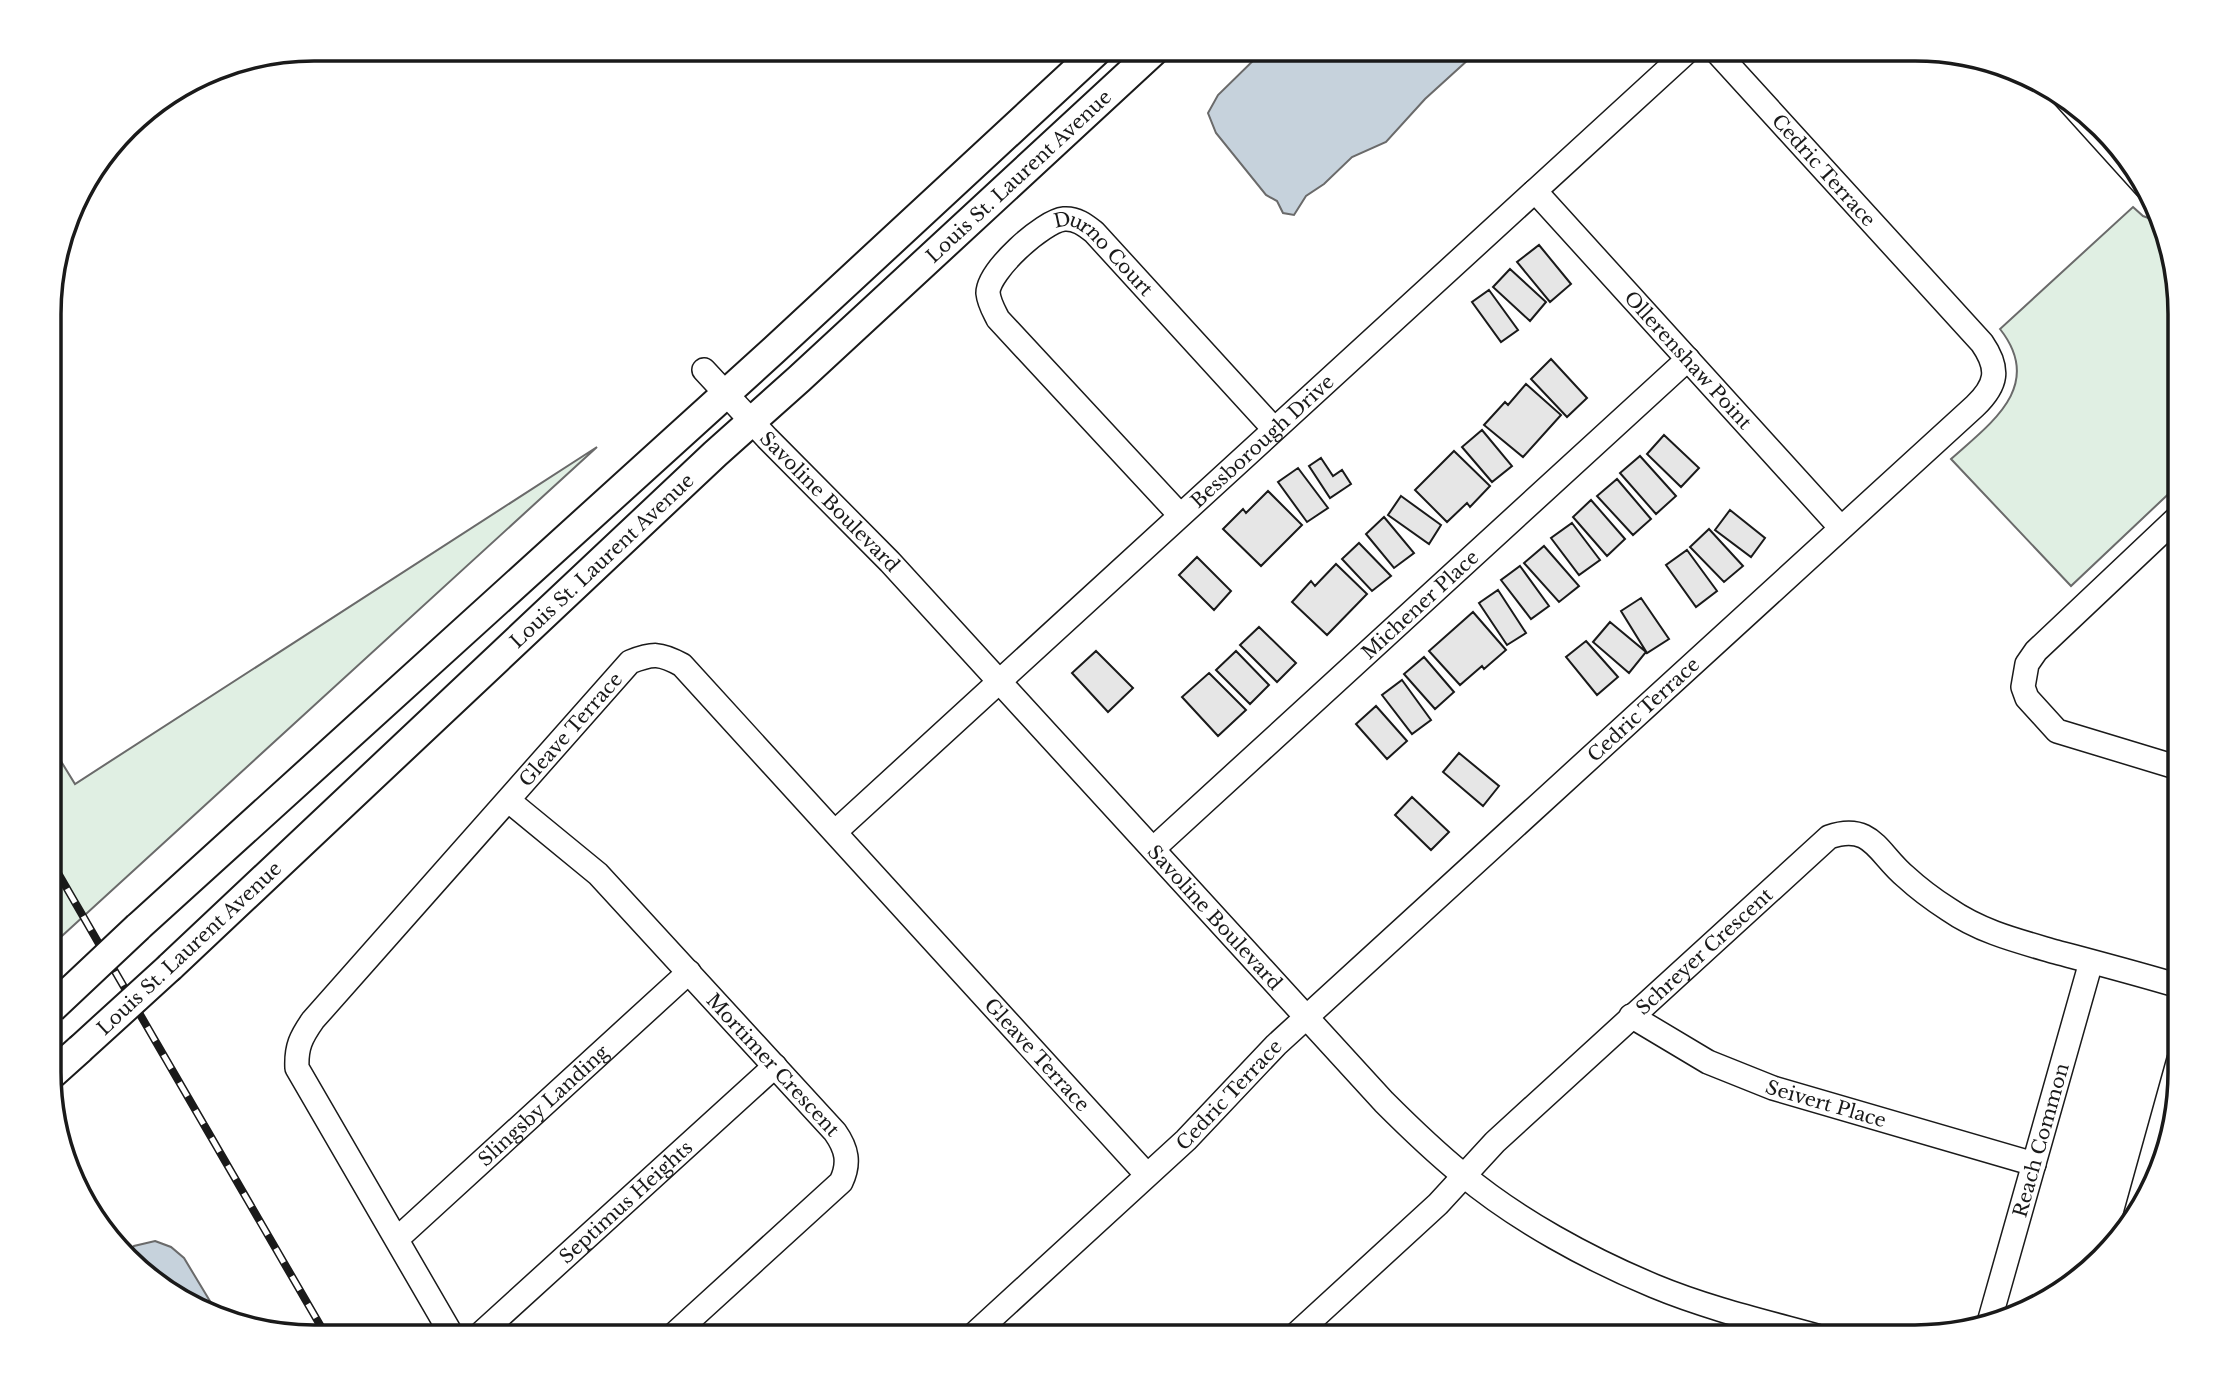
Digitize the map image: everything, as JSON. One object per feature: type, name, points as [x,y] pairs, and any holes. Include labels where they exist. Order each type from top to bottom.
[{"type":"main road","name":"Louis St. Laurent Avenue","points":[[61,1000],[138,927],[726,394],[1086,61]]},
{"type":"main road","name":"Louis St. Laurent Avenue","points":[[61,1066],[751,421],[1143,61]]},
{"type":"street","name":"Bessborough Drive","points":[[835,832],[1677,61]]},
{"type":"street","name":"Cedric Terrace","points":[[984,1325],[1186,1140],[1276,1045],[1992,388],[1994,369],[1982,343],[1725,61]]},
{"type":"street","name":"Ollerenshaw Point","points":[[1535,191],[1841,528]]},
{"type":"street","name":"Durno Court","points":[[1180,515],[998,319],[988,293],[991,281],[1008,259],[1052,222],[1066,219],[1082,223],[1094,232],[1274,429]]},
{"type":"street","name":"Michener Place","points":[[1153,849],[1688,359]]},
{"type":"street","name":"Savoline Boulevard","points":[[704,370],[890,562],[1384,1102],[1464,1176],[1556,1237],[1624,1273],[1687,1299],[1778,1325]]},
{"type":"street","points":[[2168,526],[2036,651],[2026,664],[2023,687],[2027,698],[2057,731],[2168,765]]},
{"type":"street","name":"Gleave Terrace","points":[[446,1325],[297,1068],[296,1050],[313,1020],[630,662],[646,656],[664,655],[682,665],[1147,1175]]},
{"type":"street","name":"Mortimer Crescent","points":[[509,801],[598,874],[845,1146],[847,1163],[841,1182],[684,1325]]},
{"type":"street","name":"Schreyer Crescent","points":[[1311,1325],[1438,1204],[1495,1142],[1829,837],[1843,832],[1860,834],[1874,842],[1904,876],[1973,925],[2002,936],[2168,983]]},
{"type":"street","name":"Reach Common","points":[[1992,1312],[2091,962]]},
{"type":"street","name":"Slingsby Landing","points":[[397,1239],[689,972]]},
{"type":"street","name":"Seivert Place","points":[[1631,1016],[1708,1062],[1762,1084],[2034,1164]]},
{"type":"street","name":"Septimus Heights","points":[[490,1325],[775,1066]]},
{"type":"street","points":[[2148,1172],[2166,1107]]},
{"type":"green space","points":[[2133,207],[2149,218],[2166,281],[2168,494],[2071,586],[1951,459],[1996,417],[2015,386],[2017,368],[2012,349],[2000,329]]},
{"type":"green space","points":[[597,447],[61,937],[61,761],[75,784]]},
{"type":"shaded area","points":[[1253,61],[1467,61],[1425,99],[1386,142],[1352,157],[1324,184],[1306,196],[1294,215],[1283,213],[1277,201],[1266,195],[1216,133],[1208,113],[1218,95]]},
{"type":"shaded area","points":[[155,1241],[171,1247],[184,1258],[211,1303],[160,1273],[135,1251],[132,1248]]},
{"type":"building","points":[[1539,245],[1571,284],[1550,302],[1517,262]]},
{"type":"building","points":[[1510,269],[1546,302],[1530,321],[1493,287]]},
{"type":"building","points":[[1489,290],[1518,330],[1501,342],[1472,302]]},
{"type":"building","points":[[1551,359],[1587,398],[1567,417],[1531,379]]},
{"type":"building","points":[[1526,384],[1561,415],[1523,457],[1484,425],[1505,402],[1508,405]]},
{"type":"building","points":[[1482,430],[1512,466],[1492,482],[1462,447]]},
{"type":"building","points":[[1664,435],[1699,468],[1681,487],[1647,454]]},
{"type":"building","points":[[1454,451],[1490,486],[1470,507],[1467,503],[1447,522],[1415,490]]},
{"type":"building","points":[[1640,456],[1676,496],[1656,514],[1620,473]]},
{"type":"building","points":[[1321,458],[1333,476],[1342,470],[1351,484],[1330,498],[1309,466]]},
{"type":"building","points":[[1298,468],[1328,508],[1307,522],[1278,482]]},
{"type":"building","points":[[1617,479],[1651,519],[1633,535],[1597,496]]},
{"type":"building","points":[[1268,491],[1302,525],[1261,566],[1223,529],[1243,509],[1246,513]]},
{"type":"building","points":[[1401,496],[1441,525],[1429,544],[1388,515]]},
{"type":"building","points":[[1591,500],[1625,539],[1607,556],[1573,517]]},
{"type":"building","points":[[1730,510],[1765,538],[1751,557],[1715,530]]},
{"type":"building","points":[[1384,517],[1414,553],[1394,568],[1366,534]]},
{"type":"building","points":[[1572,523],[1600,560],[1579,575],[1551,538]]},
{"type":"building","points":[[1709,529],[1743,566],[1724,582],[1690,547]]},
{"type":"building","points":[[1359,543],[1391,576],[1372,591],[1342,559]]},
{"type":"building","points":[[1544,546],[1579,586],[1559,602],[1524,563]]},
{"type":"building","points":[[1687,550],[1717,591],[1696,607],[1666,565]]},
{"type":"building","points":[[1197,557],[1231,591],[1214,610],[1179,575]]},
{"type":"building","points":[[1336,564],[1367,594],[1327,635],[1292,602],[1311,581],[1315,586]]},
{"type":"building","points":[[1520,566],[1549,606],[1531,619],[1501,580]]},
{"type":"building","points":[[1498,590],[1526,633],[1507,645],[1479,603]]},
{"type":"building","points":[[1641,598],[1669,639],[1647,653],[1621,611]]},
{"type":"building","points":[[1473,612],[1506,650],[1460,685],[1429,651]]},
{"type":"building","points":[[1610,622],[1646,652],[1629,673],[1593,642]]},
{"type":"building","points":[[1259,627],[1296,663],[1277,682],[1240,645]]},
{"type":"building","points":[[1586,641],[1618,677],[1597,695],[1566,657]]},
{"type":"building","points":[[1096,651],[1133,688],[1108,712],[1072,673]]},
{"type":"building","points":[[1236,651],[1269,685],[1250,704],[1216,670]]},
{"type":"building","points":[[1424,657],[1454,692],[1435,709],[1404,674]]},
{"type":"building","points":[[1209,673],[1246,710],[1218,736],[1182,697]]},
{"type":"building","points":[[1402,680],[1431,720],[1412,734],[1382,695]]},
{"type":"building","points":[[1376,706],[1407,741],[1387,759],[1356,724]]},
{"type":"building","points":[[1459,753],[1499,786],[1483,806],[1443,772]]},
{"type":"building","points":[[1412,797],[1449,832],[1431,850],[1395,815]]},
{"type":"railway","points":[[61,878],[320,1325]]}]
